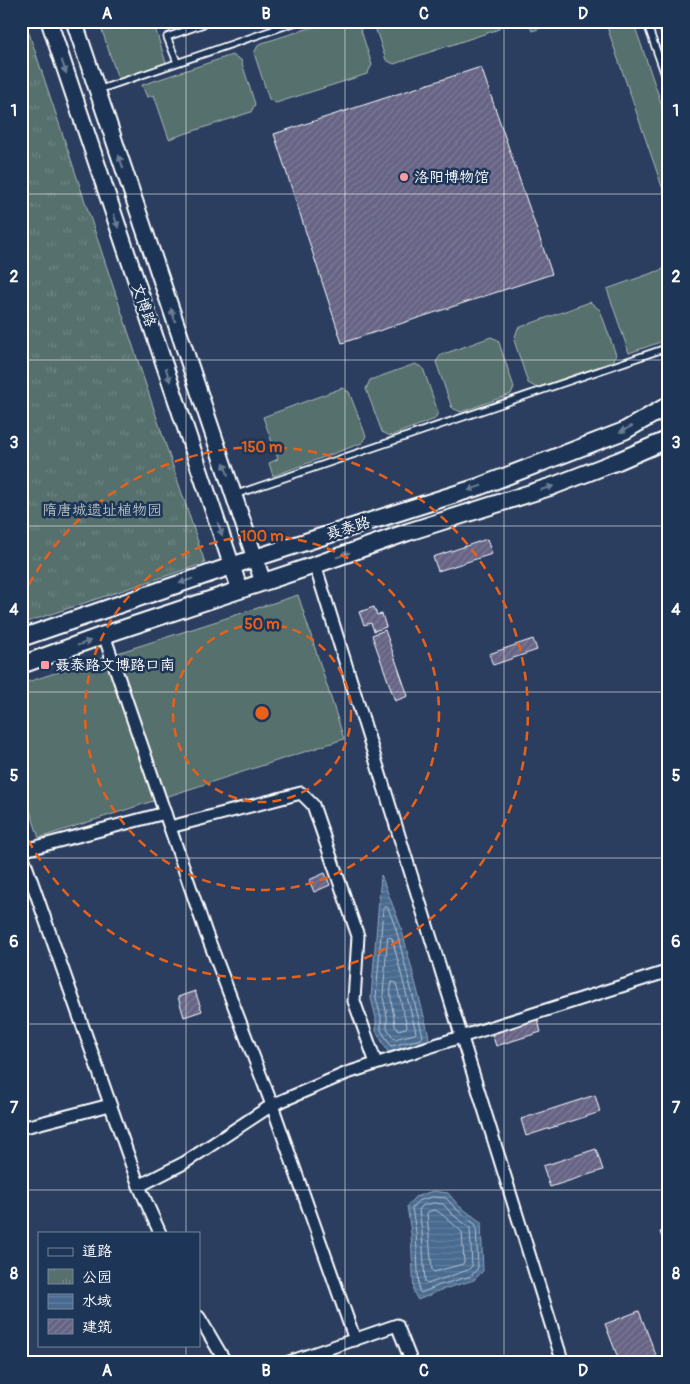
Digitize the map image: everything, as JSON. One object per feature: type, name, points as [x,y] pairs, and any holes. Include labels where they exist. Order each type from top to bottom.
[{"type":"main road","name":"聂泰路","points":[[21,638],[255,558],[478,487],[624,431],[669,405]]},
{"type":"main road","name":"聂泰路","points":[[21,665],[408,532],[553,486],[669,439]]},
{"type":"street","name":"文博路","points":[[49,21],[240,590]]},
{"type":"street","name":"文博路","points":[[74,21],[263,582]]},
{"type":"street","points":[[315,565],[564,1363]]},
{"type":"street","points":[[104,635],[206,933],[272,1105],[355,1340]]},
{"type":"street","points":[[170,827],[301,792],[314,805],[358,936],[354,1001],[376,1063]]},
{"type":"street","points":[[160,1232],[138,1186],[21,851],[165,813]]},
{"type":"street","points":[[138,1186],[184,1163],[272,1105],[347,1072],[669,971]]},
{"type":"street","points":[[21,1128],[110,1104]]},
{"type":"street","points":[[200,1319],[226,1363]]},
{"type":"street","points":[[286,1363],[397,1326],[412,1363]]},
{"type":"lane","points":[[177,62],[167,37],[212,21]]},
{"type":"lane","points":[[274,21],[276,29]]},
{"type":"lane","points":[[97,90],[299,21]]},
{"type":"lane","points":[[646,21],[669,86]]},
{"type":"lane","points":[[234,495],[669,347]]},
{"type":"green space","name":"隋唐城遗址植物园","points":[[21,21],[25,21],[205,563],[21,624]]},
{"type":"green space","points":[[99,21],[123,21],[126,29],[153,21],[166,63],[118,79]]},
{"type":"green space","points":[[332,21],[358,21],[372,65],[367,74],[276,103],[269,99],[254,53],[259,44]]},
{"type":"green space","points":[[373,21],[502,21],[499,29],[394,64],[386,60]]},
{"type":"green space","points":[[528,21],[561,21],[532,31]]},
{"type":"green space","points":[[605,21],[633,21],[669,126],[669,207]]},
{"type":"green space","points":[[656,21],[669,21],[669,59]]},
{"type":"green space","points":[[232,55],[241,60],[255,104],[251,112],[169,139],[154,95],[147,97],[142,85]]},
{"type":"green space","points":[[669,267],[669,339],[629,353],[607,289]]},
{"type":"green space","points":[[590,302],[600,310],[616,355],[613,362],[537,388],[528,383],[514,340],[518,328]]},
{"type":"green space","points":[[491,337],[498,340],[514,387],[511,394],[461,412],[452,408],[436,362],[441,355]]},
{"type":"green space","points":[[415,364],[423,368],[438,412],[435,419],[390,436],[382,432],[366,389],[370,380]]},
{"type":"green space","points":[[342,388],[349,392],[366,436],[362,443],[273,476],[269,463],[278,459],[263,417]]},
{"type":"green space","points":[[298,595],[344,739],[39,838],[21,783],[21,684]]},
{"type":"water","points":[[381,875],[401,927],[429,1040],[423,1044],[388,1052],[376,1031],[376,1018],[371,998]]},
{"type":"water","points":[[433,1191],[448,1193],[459,1206],[481,1222],[483,1271],[474,1280],[441,1290],[418,1300],[414,1293],[411,1233],[407,1206],[415,1197]]},
{"type":"building","name":"洛阳博物馆","points":[[481,67],[552,274],[342,343],[274,134]]},
{"type":"building","points":[[487,539],[492,554],[438,571],[433,557]]},
{"type":"building","points":[[374,607],[377,615],[382,614],[386,627],[374,631],[371,623],[364,625],[359,612]]},
{"type":"building","points":[[385,630],[408,696],[395,701],[372,635]]},
{"type":"building","points":[[533,639],[537,650],[493,665],[489,654]]},
{"type":"building","points":[[325,873],[330,885],[314,892],[309,880]]},
{"type":"building","points":[[195,991],[202,1011],[184,1017],[178,997]]},
{"type":"building","points":[[537,1017],[541,1032],[496,1046],[491,1031]]},
{"type":"building","points":[[595,1095],[600,1112],[526,1136],[521,1119]]},
{"type":"building","points":[[596,1149],[603,1170],[550,1187],[543,1166]]},
{"type":"building","points":[[669,1229],[669,1256],[660,1232]]},
{"type":"building","points":[[639,1311],[659,1363],[620,1363],[605,1324]]},
{"type":"place","name":"洛阳博物馆","points":[[404,177]]},
{"type":"place","name":"聂泰路文博路口南","points":[[45,665]]}]
